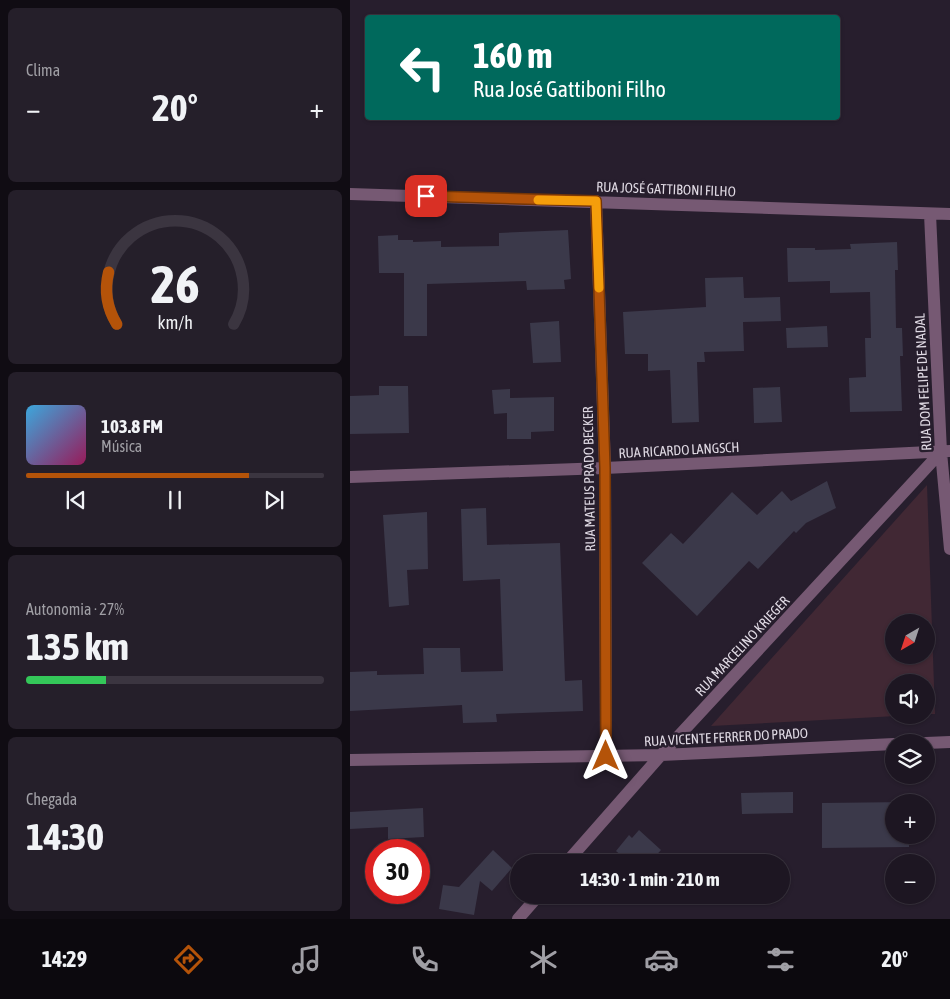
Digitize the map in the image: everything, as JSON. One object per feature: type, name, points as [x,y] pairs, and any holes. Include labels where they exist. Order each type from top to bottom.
[{"type":"street","name":"RUA JOSÉ GATTIBONI FILHO","points":[[350,194],[950,214]]},
{"type":"street","name":"RUA MATEUS PRADO BECKER","points":[[596,201],[605,468],[606,756]]},
{"type":"street","name":"RUA DOM FELIPE DE NADAL","points":[[930,214],[946,452],[950,548]]},
{"type":"street","name":"RUA RICARDO LANGSCH","points":[[350,477],[605,468],[946,452]]},
{"type":"street","name":"RUA MARCELINO KRIEGER","points":[[574,854],[661,755],[946,452]]},
{"type":"street","points":[[935,743],[950,742]]},
{"type":"street","name":"RUA VICENTE FERRER DO PRADO","points":[[350,760],[661,755],[885,744]]},
{"type":"street","points":[[518,919],[531,904]]},
{"type":"shaded area","points":[[927,485],[932,614],[885,614],[885,664],[933,664],[934,674],[885,674],[885,717],[711,726]]},
{"type":"building","points":[[568,230],[571,279],[564,280],[565,289],[527,290],[526,281],[427,284],[427,336],[404,336],[404,273],[379,273],[378,236],[398,235],[398,240],[413,240],[413,242],[441,241],[441,247],[499,246],[499,233]]},
{"type":"building","points":[[897,242],[898,270],[895,270],[896,328],[902,328],[903,356],[900,356],[902,411],[850,412],[849,378],[866,377],[865,338],[871,338],[870,292],[830,293],[830,281],[788,282],[787,248],[815,248],[815,250],[851,249],[850,244]]},
{"type":"building","points":[[743,277],[744,298],[780,297],[781,321],[743,322],[744,351],[704,352],[705,362],[697,362],[699,422],[672,423],[670,370],[648,371],[648,354],[625,354],[623,312],[706,307],[705,278]]},
{"type":"building","points":[[559,321],[561,362],[533,363],[530,323]]},
{"type":"building","points":[[827,326],[828,347],[787,348],[786,328]]},
{"type":"building","points":[[379,386],[408,386],[409,433],[350,434],[350,396],[379,395]]},
{"type":"building","points":[[780,387],[782,422],[754,423],[753,388]]},
{"type":"building","points":[[510,389],[510,398],[554,397],[554,431],[531,432],[531,439],[507,439],[507,413],[494,414],[492,390]]},
{"type":"building","points":[[827,481],[836,508],[806,523],[796,533],[794,531],[758,569],[749,561],[697,616],[642,563],[671,533],[683,544],[732,492],[757,515],[782,491],[791,501]]},
{"type":"building","points":[[486,508],[487,545],[560,543],[565,681],[582,680],[583,711],[496,714],[497,722],[463,723],[462,705],[350,711],[350,672],[377,671],[377,675],[424,674],[423,648],[460,648],[461,672],[503,671],[500,579],[463,581],[461,509]]},
{"type":"building","points":[[427,512],[428,569],[407,570],[409,605],[389,607],[383,515]]},
{"type":"building","points":[[793,792],[793,813],[742,814],[741,793]]},
{"type":"building","points":[[885,802],[885,844],[909,844],[909,847],[822,848],[822,803]]},
{"type":"building","points":[[423,808],[424,837],[388,839],[388,827],[350,829],[350,812]]},
{"type":"building","points":[[639,830],[661,850],[657,854],[620,854],[616,851],[629,835],[632,838]]},
{"type":"building","points":[[493,850],[510,866],[510,870],[492,891],[480,881],[474,915],[439,909],[443,885],[459,887]]},
{"type":"slow traffic","points":[[538,200],[596,201],[599,288]]},
{"type":"route","points":[[426,196],[596,201],[605,468],[606,756]]}]
